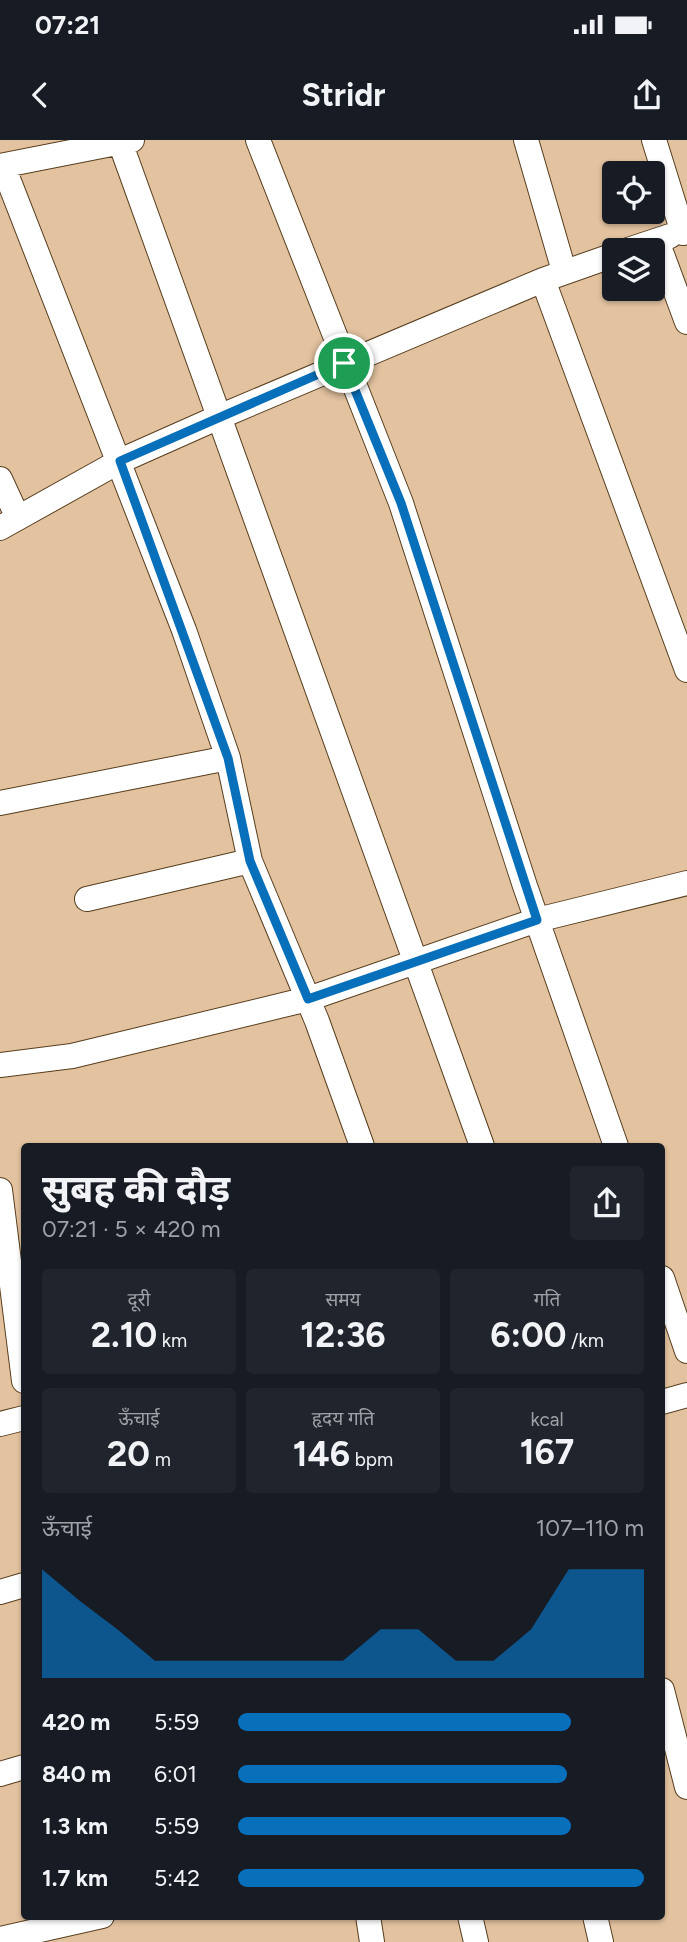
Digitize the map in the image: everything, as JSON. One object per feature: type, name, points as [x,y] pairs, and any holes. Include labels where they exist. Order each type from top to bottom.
[{"type":"street","points":[[258,140],[401,503],[537,920],[615,1143]]},
{"type":"street","points":[[526,140],[553,276],[687,670]]},
{"type":"street","points":[[654,140],[685,232],[665,238]]},
{"type":"street","points":[[361,1143],[308,999],[250,861],[228,758],[120,461],[2,166],[116,142],[219,417],[481,1143]]},
{"type":"street","points":[[0,479],[9,523],[120,461],[344,363],[553,276],[602,259]]},
{"type":"street","points":[[665,263],[687,322]]},
{"type":"street","points":[[0,803],[228,758]]},
{"type":"street","points":[[87,899],[250,861]]},
{"type":"street","points":[[0,1065],[72,1056],[308,999],[537,920],[687,883]]},
{"type":"street","points":[[0,1190],[21,1354]]},
{"type":"street","points":[[665,1287],[687,1351]]},
{"type":"street","points":[[665,1401],[687,1395]]},
{"type":"street","points":[[0,1424],[21,1419]]},
{"type":"street","points":[[0,1592],[21,1587]]},
{"type":"street","points":[[665,1702],[687,1787]]},
{"type":"street","points":[[0,1774],[21,1768]]},
{"type":"street","points":[[0,1940],[70,1927],[90,1920]]},
{"type":"street","points":[[369,1920],[372,1942]]},
{"type":"street","points":[[471,1920],[476,1942]]},
{"type":"street","points":[[595,1920],[601,1942]]},
{"type":"route","points":[[344,363],[401,503],[537,920],[308,999],[250,861],[228,758],[184,630],[120,461],[344,363]]}]
